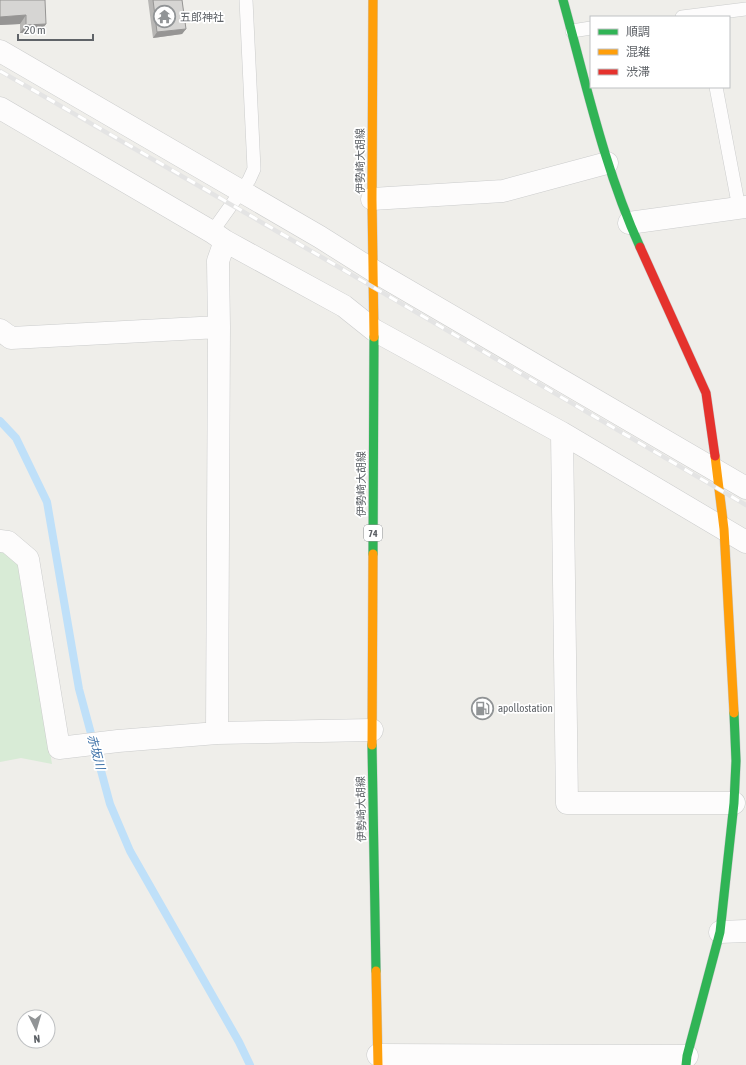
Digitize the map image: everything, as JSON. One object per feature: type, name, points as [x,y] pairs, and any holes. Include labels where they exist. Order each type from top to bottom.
[{"type":"street","name":"伊勢崎大胡線","points":[[373,0],[372,200],[374,330],[372,730],[378,1060]]},
{"type":"street","points":[[378,1060],[687,1060],[720,932],[734,803],[736,761],[724,529],[706,393],[629,223],[607,163],[563,0]]},
{"type":"street","points":[[0,51],[320,237],[374,271],[746,488]]},
{"type":"street","points":[[0,108],[218,236],[344,306],[374,330],[562,433],[746,542]]},
{"type":"street","points":[[372,200],[504,191],[607,163]]},
{"type":"street","points":[[629,223],[742,207]]},
{"type":"street","points":[[217,733],[218,236]]},
{"type":"street","points":[[0,330],[11,338],[219,327]]},
{"type":"street","points":[[562,433],[567,803],[734,803]]},
{"type":"street","points":[[0,541],[8,542],[28,559],[60,748],[118,741],[217,733],[372,730]]},
{"type":"street","points":[[720,932],[746,931]]},
{"type":"lane","points":[[218,236],[241,191],[250,180],[254,169],[246,0]]},
{"type":"lane","points":[[703,16],[743,6]]},
{"type":"lane","points":[[572,31],[590,28]]},
{"type":"lane","points":[[716,88],[742,207]]},
{"type":"green space","points":[[0,549],[19,565],[52,764],[21,758],[0,762]]},
{"type":"building","points":[[0,0],[45,0],[46,24],[26,25],[26,15],[0,17]]},
{"type":"building","name":"五郎神社","points":[[153,0],[182,0],[186,29],[157,32]]},
{"type":"waterway","name":"赤坂川","points":[[0,421],[16,438],[47,502],[79,689],[110,804],[130,851],[239,1042],[250,1065]]},
{"type":"railway","points":[[0,71],[746,505]]},
{"type":"traffic: fast","points":[[563,0],[606,156],[627,217],[640,247]]},
{"type":"traffic: fast","points":[[373,554],[374,337]]},
{"type":"traffic: fast","points":[[686,1065],[687,1056],[720,932],[734,803],[736,761],[734,713]]},
{"type":"traffic: fast","points":[[372,745],[376,971]]},
{"type":"traffic: slow","points":[[373,0],[372,199],[374,337]]},
{"type":"traffic: slow","points":[[715,456],[724,529],[734,713]]},
{"type":"traffic: slow","points":[[372,745],[373,554]]},
{"type":"traffic: slow","points":[[376,971],[378,1065]]},
{"type":"traffic: jam","points":[[640,247],[706,393],[715,456]]},
{"type":"place","name":"五郎神社","points":[[165,17]]},
{"type":"place","name":"apollostation","points":[[483,708]]}]
